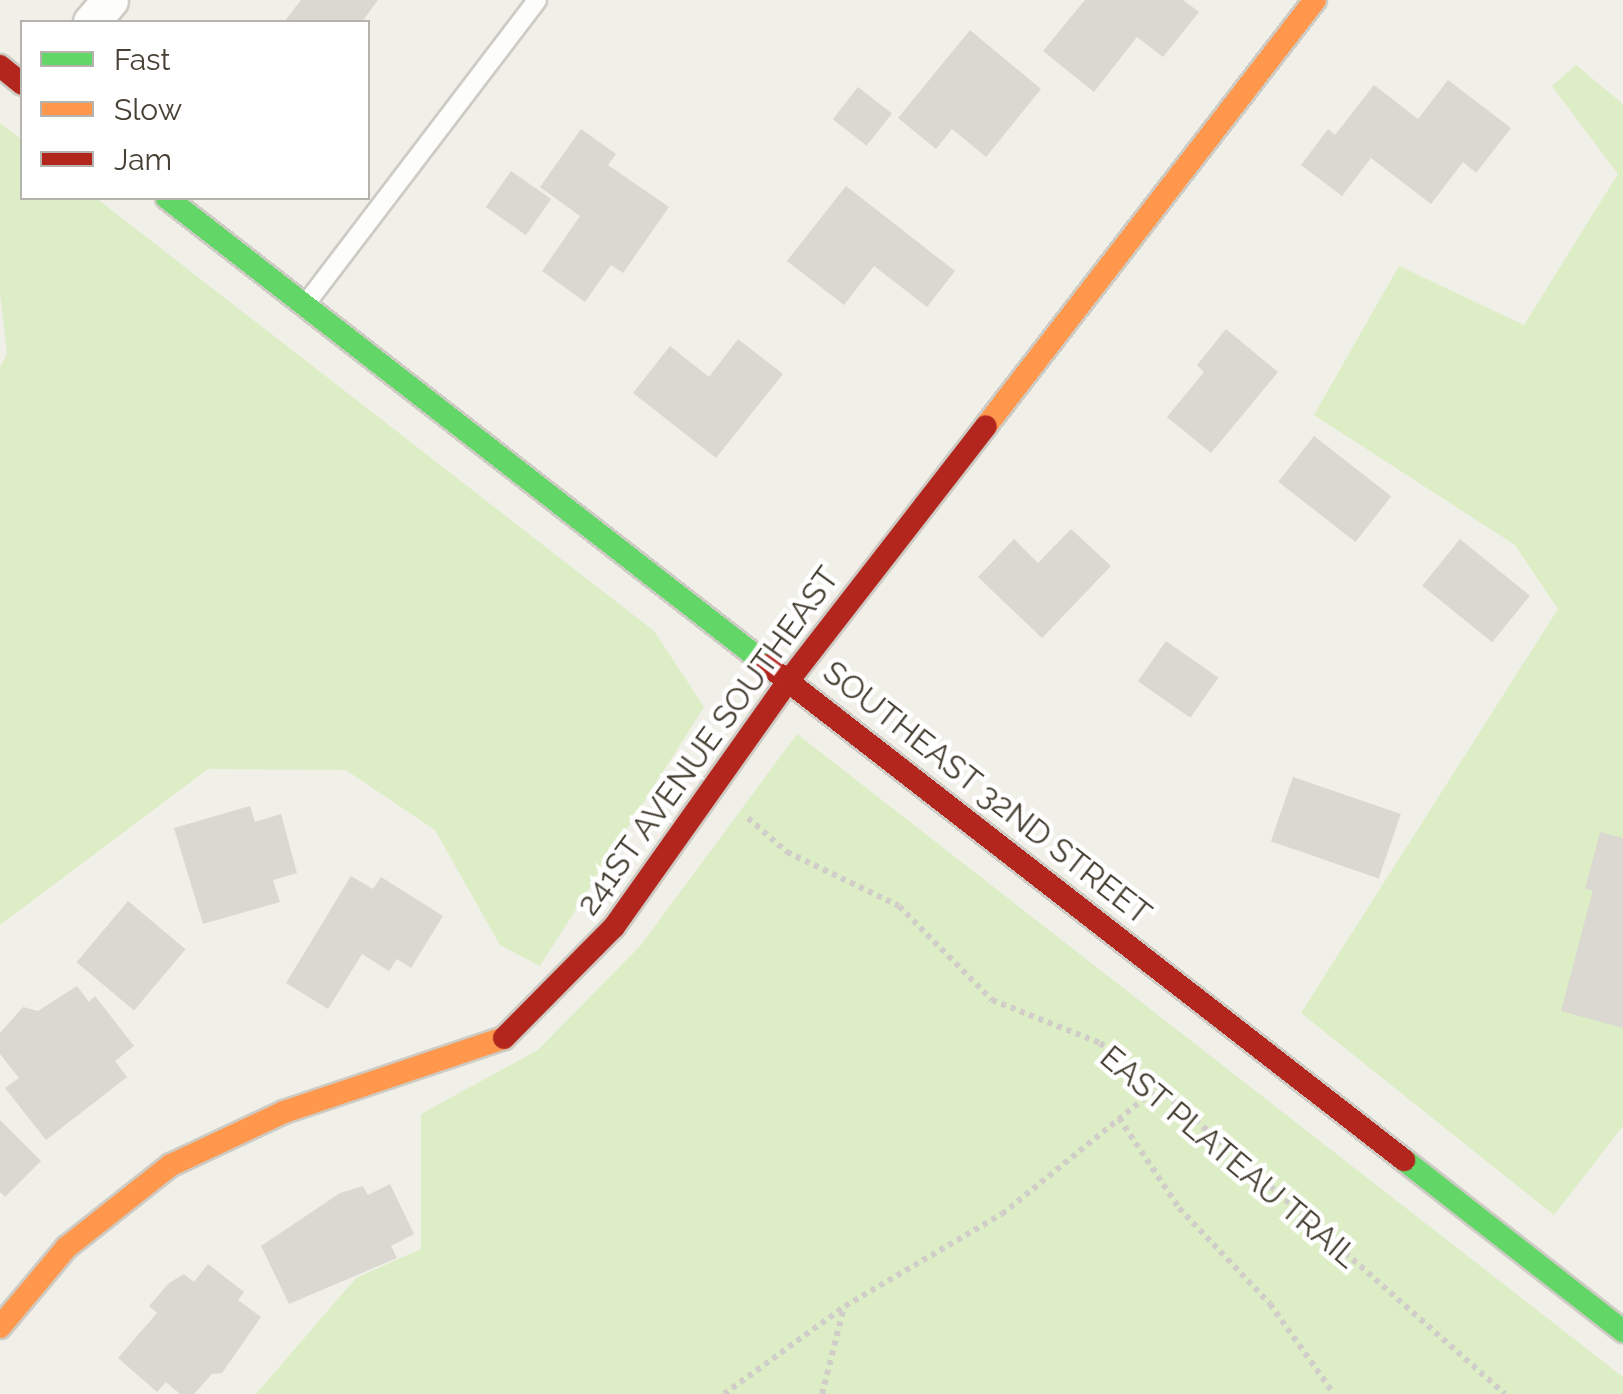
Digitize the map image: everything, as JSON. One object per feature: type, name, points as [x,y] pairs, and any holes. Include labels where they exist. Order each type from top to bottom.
[{"type":"street","points":[[93,20],[110,0]]},
{"type":"street","name":"241ST AVENUE SOUTHEAST","points":[[0,1327],[67,1247],[172,1165],[284,1112],[453,1061],[515,1030],[614,927],[789,680],[1315,0]]},
{"type":"street","points":[[0,66],[20,82]]},
{"type":"street","name":"SOUTHEAST 32ND STREET","points":[[170,200],[1623,1331]]},
{"type":"lane","points":[[305,306],[537,0]]},
{"type":"path","name":"EAST PLATEAU TRAIL","points":[[742,814],[787,852],[898,906],[992,1000],[1100,1043],[1158,1087],[1505,1394]]},
{"type":"path","points":[[724,1394],[845,1306],[1002,1214],[1158,1087]]},
{"type":"path","points":[[1119,1118],[1178,1208],[1270,1304],[1334,1394]]},
{"type":"path","points":[[822,1394],[845,1306]]},
{"type":"green space","points":[[1576,65],[1623,104],[1623,1126],[1554,1215],[1301,1013],[1558,609],[1515,545],[1314,415],[1399,266],[1524,325],[1618,174],[1552,86]]},
{"type":"green space","points":[[0,123],[20,138],[20,200],[99,200],[654,631],[704,707],[540,966],[500,945],[435,830],[346,770],[208,769],[0,925],[0,367],[7,354],[0,293]]},
{"type":"green space","points":[[797,734],[1623,1377],[1623,1394],[256,1394],[356,1278],[421,1249],[421,1114],[538,1050],[641,945]]},
{"type":"building","points":[[301,0],[378,0],[363,20],[286,20]]},
{"type":"building","points":[[1085,0],[1183,0],[1199,12],[1163,57],[1137,37],[1094,92],[1043,51]]},
{"type":"building","points":[[970,30],[1041,89],[986,157],[952,129],[936,149],[898,118]]},
{"type":"building","points":[[1448,80],[1511,128],[1476,173],[1463,162],[1431,204],[1371,158],[1342,196],[1301,165],[1328,129],[1335,135],[1374,85],[1418,119]]},
{"type":"building","points":[[858,87],[892,113],[867,146],[833,119]]},
{"type":"building","points":[[581,129],[616,154],[608,165],[669,207],[623,273],[611,265],[585,302],[542,271],[580,216],[540,187]]},
{"type":"building","points":[[511,171],[551,199],[526,235],[486,207]]},
{"type":"building","points":[[846,186],[955,271],[927,307],[874,266],[844,305],[787,261]]},
{"type":"building","points":[[1226,329],[1278,372],[1211,453],[1167,417],[1204,372],[1197,365]]},
{"type":"building","points":[[738,339],[783,374],[716,458],[633,393],[670,346],[709,377]]},
{"type":"building","points":[[1314,436],[1391,496],[1356,542],[1278,482]]},
{"type":"building","points":[[1071,529],[1111,566],[1042,638],[978,577],[1014,539],[1038,563]]},
{"type":"building","points":[[1460,539],[1530,596],[1492,642],[1422,586]]},
{"type":"building","points":[[1166,641],[1218,678],[1190,718],[1138,681]]},
{"type":"building","points":[[1293,777],[1401,814],[1379,878],[1271,841]]},
{"type":"building","points":[[250,806],[255,822],[281,814],[297,873],[273,880],[280,902],[203,924],[174,828]]},
{"type":"building","points":[[1600,832],[1623,838],[1623,1028],[1561,1011],[1593,890],[1585,889]]},
{"type":"building","points":[[351,876],[373,889],[381,877],[443,916],[411,968],[397,959],[389,971],[362,954],[328,1009],[286,983]]},
{"type":"building","points":[[128,901],[185,949],[134,1010],[77,962]]},
{"type":"building","points":[[77,986],[89,1002],[95,996],[134,1046],[115,1061],[127,1077],[46,1140],[5,1088],[19,1078],[0,1054],[0,1033],[23,1007],[38,1011]]},
{"type":"building","points":[[0,1120],[41,1161],[5,1197],[0,1192]]},
{"type":"building","points":[[390,1184],[414,1234],[391,1246],[397,1258],[289,1304],[261,1246],[340,1193],[363,1186],[368,1195]]},
{"type":"building","points":[[208,1264],[244,1292],[238,1300],[261,1317],[222,1373],[212,1374],[194,1394],[180,1394],[166,1382],[157,1392],[118,1358],[157,1313],[149,1306],[169,1283],[184,1274],[194,1282]]},
{"type":"traffic: fast","points":[[170,200],[767,665]]},
{"type":"traffic: fast","points":[[1404,1160],[1623,1331]]},
{"type":"traffic: slow","points":[[986,426],[1315,0]]},
{"type":"traffic: slow","points":[[0,1327],[67,1247],[171,1165],[284,1112],[504,1038]]},
{"type":"traffic: jam","points":[[0,66],[20,82]]},
{"type":"traffic: jam","points":[[504,1038],[614,927],[789,680],[986,426]]},
{"type":"traffic: jam","points":[[767,665],[1404,1160]]}]
